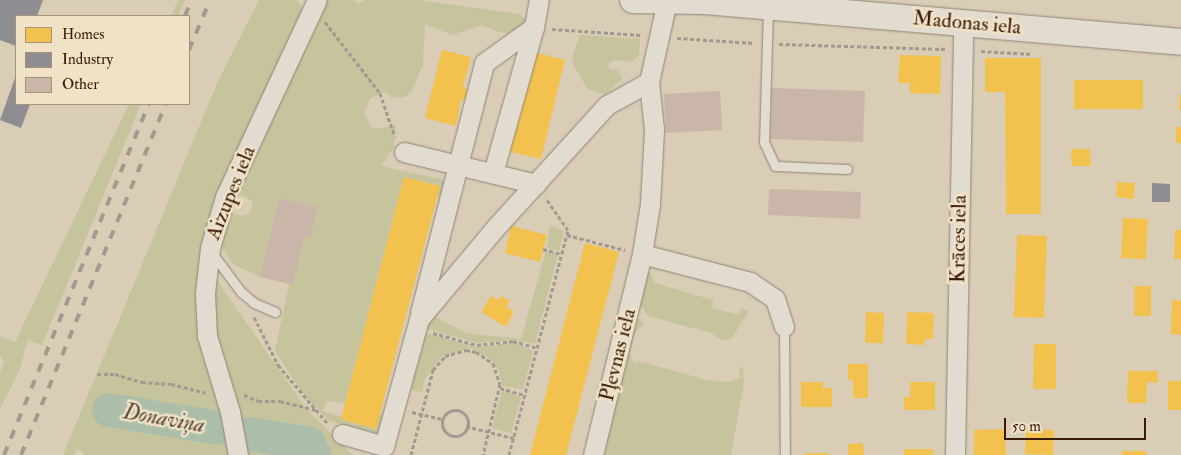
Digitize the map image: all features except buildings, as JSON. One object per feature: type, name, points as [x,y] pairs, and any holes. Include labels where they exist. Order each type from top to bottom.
[{"type":"main road","name":"Madonas iela","points":[[633,0],[705,0],[1181,42]]},
{"type":"street","points":[[493,173],[534,27],[539,0]]},
{"type":"street","name":"Pļevnas iela","points":[[593,455],[642,254],[650,204],[654,129],[649,82],[667,1]]},
{"type":"street","name":"Aizupes iela","points":[[238,455],[230,412],[207,336],[204,293],[210,248],[226,197],[315,4]]},
{"type":"street","name":"Krāces iela","points":[[954,455],[963,22]]},
{"type":"street","points":[[342,434],[384,446],[459,166],[484,64],[534,27]]},
{"type":"street","points":[[417,324],[536,184],[607,105],[649,82]]},
{"type":"street","points":[[404,152],[536,184]]},
{"type":"street","points":[[642,254],[750,282],[774,299],[784,327]]},
{"type":"lane","points":[[768,6],[764,142],[775,166],[847,169]]},
{"type":"lane","points":[[210,248],[241,292],[254,303],[275,312]]},
{"type":"lane","points":[[784,327],[785,455]]},
{"type":"path","points":[[315,4],[380,93],[396,140],[404,152]]},
{"type":"path","points":[[509,455],[568,230],[536,184]]},
{"type":"path","points":[[567,235],[642,254]]},
{"type":"path","points":[[543,249],[562,254]]},
{"type":"path","points":[[241,292],[278,364],[329,426],[342,434]]},
{"type":"path","points":[[417,324],[477,345],[513,341],[537,348]]},
{"type":"path","points":[[411,455],[433,370],[445,356],[466,350],[485,356],[498,372],[500,388],[482,455]]},
{"type":"path","points":[[500,388],[525,395]]},
{"type":"path","points":[[395,408],[443,419]]},
{"type":"path","points":[[453,409],[458,411],[466,417],[465,431],[456,436],[447,433],[442,424],[443,419],[444,415],[453,409]]},
{"type":"path","points":[[466,426],[513,438]]},
{"type":"green space","points":[[178,0],[185,0],[178,15],[171,15]]},
{"type":"green space","points":[[259,0],[296,0],[304,9],[208,219],[201,261],[233,455],[83,455],[83,452],[77,449],[74,455],[63,455],[218,81]]},
{"type":"green space","points":[[321,0],[354,0],[358,4],[366,0],[418,0],[519,14],[525,19],[524,27],[517,34],[499,32],[482,25],[452,35],[425,24],[423,64],[412,91],[404,98],[392,97],[384,92],[370,99],[364,114],[373,129],[396,125],[394,147],[381,166],[449,181],[444,199],[437,197],[439,186],[404,177],[345,403],[326,401],[323,411],[376,429],[380,414],[387,416],[378,433],[329,421],[301,391],[275,351],[289,284],[293,284],[305,236],[311,237],[318,207],[279,198],[260,277],[233,264],[221,246],[219,233],[229,212],[243,216],[250,213],[253,202],[237,192]]},
{"type":"green space","points":[[580,35],[640,39],[639,55],[631,62],[615,60],[608,64],[609,69],[617,70],[623,78],[605,95],[587,88],[574,66],[572,57]]},
{"type":"green space","points":[[129,105],[141,105],[42,345],[28,340],[19,372],[0,409],[0,372],[4,362],[0,355],[0,336],[15,342]]},
{"type":"green space","points":[[550,225],[564,231],[559,251],[547,248]]},
{"type":"green space","points":[[546,251],[558,254],[535,344],[515,340],[478,343],[427,329],[432,315],[466,333],[521,339]]},
{"type":"green space","points":[[650,273],[655,283],[713,300],[712,308],[739,315],[741,308],[749,311],[731,339],[721,340],[711,333],[648,316],[640,304],[647,274]]},
{"type":"green space","points":[[214,276],[307,410],[353,455],[242,455],[215,339]]},
{"type":"green space","points":[[641,319],[644,325],[635,332],[630,354],[634,363],[642,362],[707,380],[728,382],[740,378],[739,369],[743,366],[744,383],[731,455],[599,455],[634,320]]},
{"type":"green space","points":[[426,333],[477,347],[514,343],[529,349],[533,352],[523,389],[502,386],[499,370],[491,359],[469,348],[442,356],[425,379],[422,392],[411,390]]},
{"type":"green space","points":[[502,390],[521,397],[511,433],[492,428]]},
{"type":"waterway","name":"Donaviņa","points":[[109,410],[218,428]]},
{"type":"waterway","name":"Donaviņa","points":[[251,434],[309,444],[314,455]]},
{"type":"railway","points":[[185,15],[191,0]]},
{"type":"railway","points":[[190,48],[210,0]]},
{"type":"railway","points":[[4,455],[149,105]]},
{"type":"railway","points":[[21,455],[166,105]]}]
